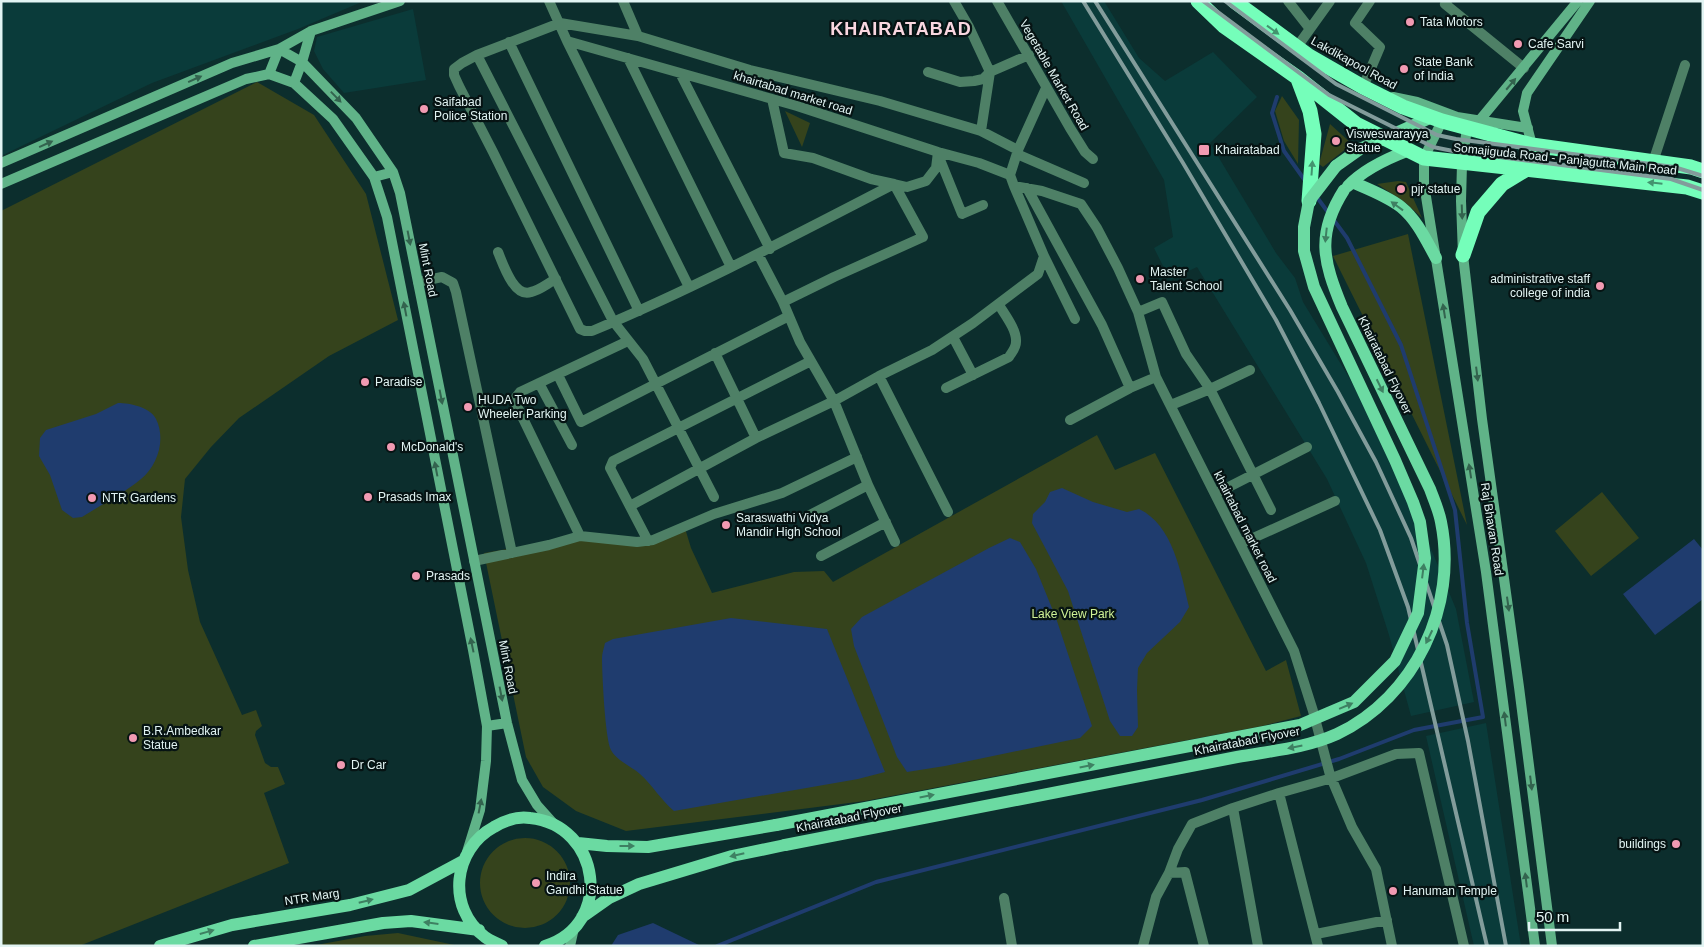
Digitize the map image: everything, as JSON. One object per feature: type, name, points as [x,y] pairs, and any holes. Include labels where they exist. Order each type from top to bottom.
[{"type":"highway","points":[[1198,1],[1224,26],[1298,78],[1310,111],[1314,134],[1309,201]]},
{"type":"highway","name":"Lakdikapool Road","points":[[1234,1],[1309,56],[1369,90],[1404,107],[1437,119]]},
{"type":"highway","name":"Somajiguda Road - Panjagutta Main Road","points":[[1298,78],[1356,124],[1424,158],[1462,164],[1527,169],[1687,187],[1703,192]]},
{"type":"highway","name":"Somajiguda Road - Panjagutta Main Road","points":[[1437,119],[1473,124],[1532,145],[1703,171]]},
{"type":"highway","points":[[1463,255],[1478,212],[1502,184],[1527,169]]},
{"type":"main road","name":"Khairatabad Flyover","points":[[578,843],[607,846],[648,846],[776,825],[1300,725],[1354,702],[1395,662],[1418,614],[1425,558],[1420,522],[1395,460],[1314,287],[1304,251],[1304,227],[1309,201],[1336,166],[1360,150],[1437,119]]},
{"type":"main road","name":"Khairatabad Flyover","points":[[582,917],[609,898],[639,884],[732,856],[1300,746],[1336,734],[1367,715],[1395,691],[1414,665],[1431,634],[1441,604],[1444,576],[1444,547],[1441,521],[1430,489],[1346,316],[1332,283],[1325,253],[1326,230],[1330,216],[1348,186],[1388,159],[1407,150]]},
{"type":"main road","points":[[1348,186],[1385,197],[1401,207],[1418,225],[1436,258]]},
{"type":"main road","points":[[502,946],[485,937],[470,922],[461,903],[458,882],[464,857],[482,833],[504,821],[530,817],[554,824],[578,843],[590,866],[591,892],[582,917],[574,928],[555,943],[545,946]]},
{"type":"main road","name":"NTR Marg","points":[[160,946],[232,924],[350,905],[409,890],[464,857]]},
{"type":"main road","points":[[254,946],[383,923],[411,921],[479,930]]},
{"type":"street","points":[[1,163],[232,62],[279,49],[311,30],[400,1]]},
{"type":"street","points":[[549,1],[689,286]]},
{"type":"street","points":[[623,1],[638,36]]},
{"type":"street","points":[[954,1],[969,27],[990,72],[981,131]]},
{"type":"street","name":"Vegetable Market Road","points":[[997,1],[1046,88],[1085,152],[1093,159]]},
{"type":"street","points":[[1288,1],[1310,29]]},
{"type":"street","points":[[1297,47],[1330,1]]},
{"type":"street","points":[[1370,1],[1355,23],[1380,47],[1369,90],[1417,102],[1473,124],[1528,128]]},
{"type":"street","points":[[1446,1],[1445,4],[1524,68]]},
{"type":"street","points":[[1473,124],[1524,68],[1578,1]]},
{"type":"street","points":[[1532,145],[1524,112],[1527,93],[1590,1]]},
{"type":"street","points":[[894,184],[758,254],[639,311],[592,331],[585,331],[580,329],[454,75],[454,69],[462,62],[477,55],[560,23],[638,36],[750,70],[880,102],[981,131],[1017,152],[1084,183]]},
{"type":"street","points":[[294,83],[311,30]]},
{"type":"street","name":"khairtabad market road","points":[[567,40],[772,99],[938,154],[979,163],[1010,175]]},
{"type":"street","points":[[509,42],[639,311]]},
{"type":"street","points":[[269,74],[279,49]]},
{"type":"street","name":"Mint Road","points":[[279,49],[302,62],[356,118],[393,172],[400,193],[507,724],[522,780],[537,805],[554,824]]},
{"type":"street","points":[[477,55],[614,321],[643,359],[714,497]]},
{"type":"street","points":[[928,72],[960,82],[983,79],[990,72],[1029,55]]},
{"type":"street","points":[[628,58],[730,267]]},
{"type":"street","points":[[1653,162],[1684,65]]},
{"type":"street","points":[[680,73],[770,248]]},
{"type":"street","points":[[1,184],[246,79],[269,74],[294,83],[333,119],[374,177],[387,217],[487,726],[486,761],[480,810],[464,857]]},
{"type":"street","points":[[1046,88],[1017,152],[1010,175],[1044,256],[1075,319]]},
{"type":"street","points":[[772,99],[784,153],[813,158],[870,180],[907,188],[926,181],[936,168],[938,154]]},
{"type":"street","name":"Raj Bhavan Road","points":[[1437,119],[1424,158],[1424,184],[1486,572],[1535,946]]},
{"type":"street","name":"Raj Bhavan Road","points":[[1473,124],[1462,164],[1463,255],[1482,419],[1519,686],[1552,946]]},
{"type":"street","points":[[938,154],[962,214],[983,204]]},
{"type":"street","points":[[374,177],[393,172]]},
{"type":"street","points":[[783,302],[923,237],[894,184]]},
{"type":"street","name":"khairtabad market road","points":[[1014,186],[1042,191],[1081,204],[1097,228],[1114,260],[1138,312],[1156,377],[1294,651],[1331,776],[1352,827],[1376,869],[1392,946]]},
{"type":"street","points":[[1027,188],[1102,325],[1130,388]]},
{"type":"street","points":[[498,252],[508,276],[523,293],[531,293],[556,279]]},
{"type":"street","points":[[758,254],[811,361],[834,401],[868,484],[895,542]]},
{"type":"street","points":[[630,506],[700,470],[756,438],[834,401],[932,350],[999,305],[1038,274],[1044,256]]},
{"type":"street","points":[[418,282],[442,277],[453,283],[512,553]]},
{"type":"street","points":[[1138,312],[1162,302],[1186,354],[1210,389],[1271,510]]},
{"type":"street","points":[[946,388],[1009,357],[1015,348],[1017,341],[999,305]]},
{"type":"street","points":[[558,375],[581,422],[789,316]]},
{"type":"street","points":[[953,337],[973,375]]},
{"type":"street","points":[[580,536],[516,404],[516,397],[520,392],[628,341]]},
{"type":"street","points":[[715,353],[756,438]]},
{"type":"street","points":[[648,541],[610,468],[610,464],[811,361]]},
{"type":"street","points":[[1171,405],[1250,370]]},
{"type":"street","points":[[879,376],[948,512]]},
{"type":"street","points":[[1070,420],[1130,388],[1156,377]]},
{"type":"street","points":[[539,383],[572,444]]},
{"type":"street","points":[[1215,494],[1306,447]]},
{"type":"street","points":[[474,561],[549,545],[580,536],[637,542],[654,540],[714,514],[782,493],[857,457]]},
{"type":"street","points":[[804,518],[868,484]]},
{"type":"street","points":[[1240,544],[1335,501]]},
{"type":"street","points":[[821,556],[886,522]]},
{"type":"street","points":[[487,726],[507,724]]},
{"type":"street","points":[[1142,946],[1156,897],[1192,824],[1233,808],[1396,754],[1420,753],[1464,946]]},
{"type":"street","points":[[1279,793],[1318,946]]},
{"type":"street","points":[[1233,808],[1258,946]]},
{"type":"street","points":[[1169,873],[1185,872],[1204,946]]},
{"type":"street","points":[[1004,898],[1012,946]]},
{"type":"street","points":[[1316,934],[1387,920]]},
{"type":"street","points":[[570,946],[574,928]]},
{"type":"shaded area","points":[[1,1],[364,1],[298,29],[152,83],[1,156]]},
{"type":"shaded area","points":[[1061,1],[1104,1],[1139,58],[1165,81],[1213,52],[1257,97],[1210,143],[1276,253],[1295,278],[1303,302],[1353,384],[1392,455],[1456,609],[1474,702],[1411,716],[1389,635],[1366,563],[1327,479],[1197,267],[1170,280],[1154,248],[1173,237],[1164,180]]},
{"type":"shaded area","points":[[413,9],[426,80],[344,93],[323,69],[314,51],[317,37]]},
{"type":"shaded area","points":[[1486,723],[1521,946],[1474,946],[1426,736]]},
{"type":"green space","name":"NTR Gardens","points":[[257,82],[314,115],[366,194],[398,320],[329,356],[239,418],[211,447],[185,479],[181,517],[188,570],[200,622],[242,715],[256,710],[262,726],[256,731],[255,735],[265,763],[271,767],[278,767],[285,784],[264,793],[289,863],[79,946],[1,946],[1,211]]},
{"type":"green space","points":[[1282,96],[1299,120],[1298,164],[1284,141],[1275,111]]},
{"type":"green space","points":[[785,111],[810,123],[802,147]]},
{"type":"green space","points":[[1330,124],[1352,144],[1323,167],[1319,164]]},
{"type":"green space","points":[[1398,181],[1406,182],[1422,218],[1406,203],[1377,184]]},
{"type":"green space","points":[[1408,234],[1467,525],[1333,256]]},
{"type":"green space","name":"Lake View Park","points":[[1097,435],[1115,470],[1155,453],[1266,671],[1286,660],[1301,716],[1262,726],[865,801],[626,831],[576,811],[543,787],[526,757],[484,553],[580,536],[644,540],[684,525],[691,548],[712,593],[794,572],[824,571],[833,582]]},
{"type":"green space","points":[[1602,492],[1639,538],[1591,576],[1555,531]]},
{"type":"green space","points":[[525,838],[542,841],[557,851],[567,866],[570,883],[567,900],[557,915],[542,925],[525,928],[508,925],[493,915],[483,900],[480,883],[483,866],[493,851],[508,841]]},
{"type":"green space","points":[[398,933],[459,946],[311,946],[365,936]]},
{"type":"water","points":[[118,403],[134,405],[145,409],[156,419],[159,427],[160,443],[156,459],[152,467],[141,479],[120,494],[82,517],[73,518],[62,510],[50,475],[39,456],[40,438],[46,430],[96,414]]},
{"type":"water","points":[[1062,488],[1093,502],[1127,512],[1139,509],[1151,516],[1168,538],[1179,565],[1189,607],[1180,622],[1147,653],[1138,668],[1138,727],[1132,736],[1120,736],[1110,721],[1068,591],[1032,523],[1033,514],[1045,502],[1050,492]]},
{"type":"water","points":[[1010,538],[1020,542],[1036,569],[1056,618],[1092,726],[1080,738],[907,772],[897,757],[854,646],[851,629],[862,617]]},
{"type":"water","points":[[1694,539],[1703,550],[1703,599],[1655,635],[1623,594]]},
{"type":"water","points":[[731,618],[827,629],[885,772],[858,779],[674,811],[640,774],[614,754],[609,743],[603,690],[602,658],[605,643],[613,639]]},
{"type":"water","points":[[653,923],[701,946],[611,946],[618,935]]},
{"type":"waterway","points":[[1277,97],[1272,113],[1284,151],[1306,182]]},
{"type":"waterway","points":[[717,946],[876,882],[1202,800],[1339,759],[1414,730],[1483,717],[1467,623],[1455,510],[1401,345],[1347,238],[1316,196]]},
{"type":"railway","points":[[1083,1],[1183,163],[1276,320],[1319,403],[1380,530],[1408,607],[1487,946]]},
{"type":"railway","points":[[1095,1],[1290,310],[1376,462],[1411,538],[1447,645],[1468,741],[1506,946]]},
{"type":"railway","points":[[1203,1],[1329,95],[1433,147],[1671,179],[1703,190]]},
{"type":"railway","points":[[1225,1],[1336,84],[1437,135],[1674,167],[1703,176]]},
{"type":"place","name":"Tata Motors","points":[[1410,22]]},
{"type":"place","name":"Cafe Sarvi","points":[[1518,44]]},
{"type":"place","name":"State Bank of India","points":[[1404,69]]},
{"type":"place","name":"Saifabad Police Station","points":[[424,109]]},
{"type":"place","name":"Visweswarayya Statue","points":[[1336,141]]},
{"type":"place","name":"Khairatabad","points":[[1204,150]]},
{"type":"place","name":"pjr statue","points":[[1401,189]]},
{"type":"place","name":"Master Talent School","points":[[1140,279]]},
{"type":"place","name":"administrative staff college of india","points":[[1600,286]]},
{"type":"place","name":"Paradise","points":[[365,382]]},
{"type":"place","name":"HUDA Two Wheeler Parking","points":[[468,407]]},
{"type":"place","name":"McDonald's","points":[[391,447]]},
{"type":"place","name":"Prasads Imax","points":[[368,497]]},
{"type":"place","name":"NTR Gardens","points":[[92,498]]},
{"type":"place","name":"Saraswathi Vidya Mandir High School","points":[[726,525]]},
{"type":"place","name":"Prasads","points":[[416,576]]},
{"type":"place","name":"B.R.Ambedkar Statue","points":[[133,738]]},
{"type":"place","name":"Dr Car","points":[[341,765]]},
{"type":"place","name":"buildings","points":[[1676,844]]},
{"type":"place","name":"Indira Gandhi Statue","points":[[536,883]]},
{"type":"place","name":"Hanuman Temple","points":[[1393,891]]},
{"type":"district","name":"KHAIRATABAD","points":[[901,29]]}]
